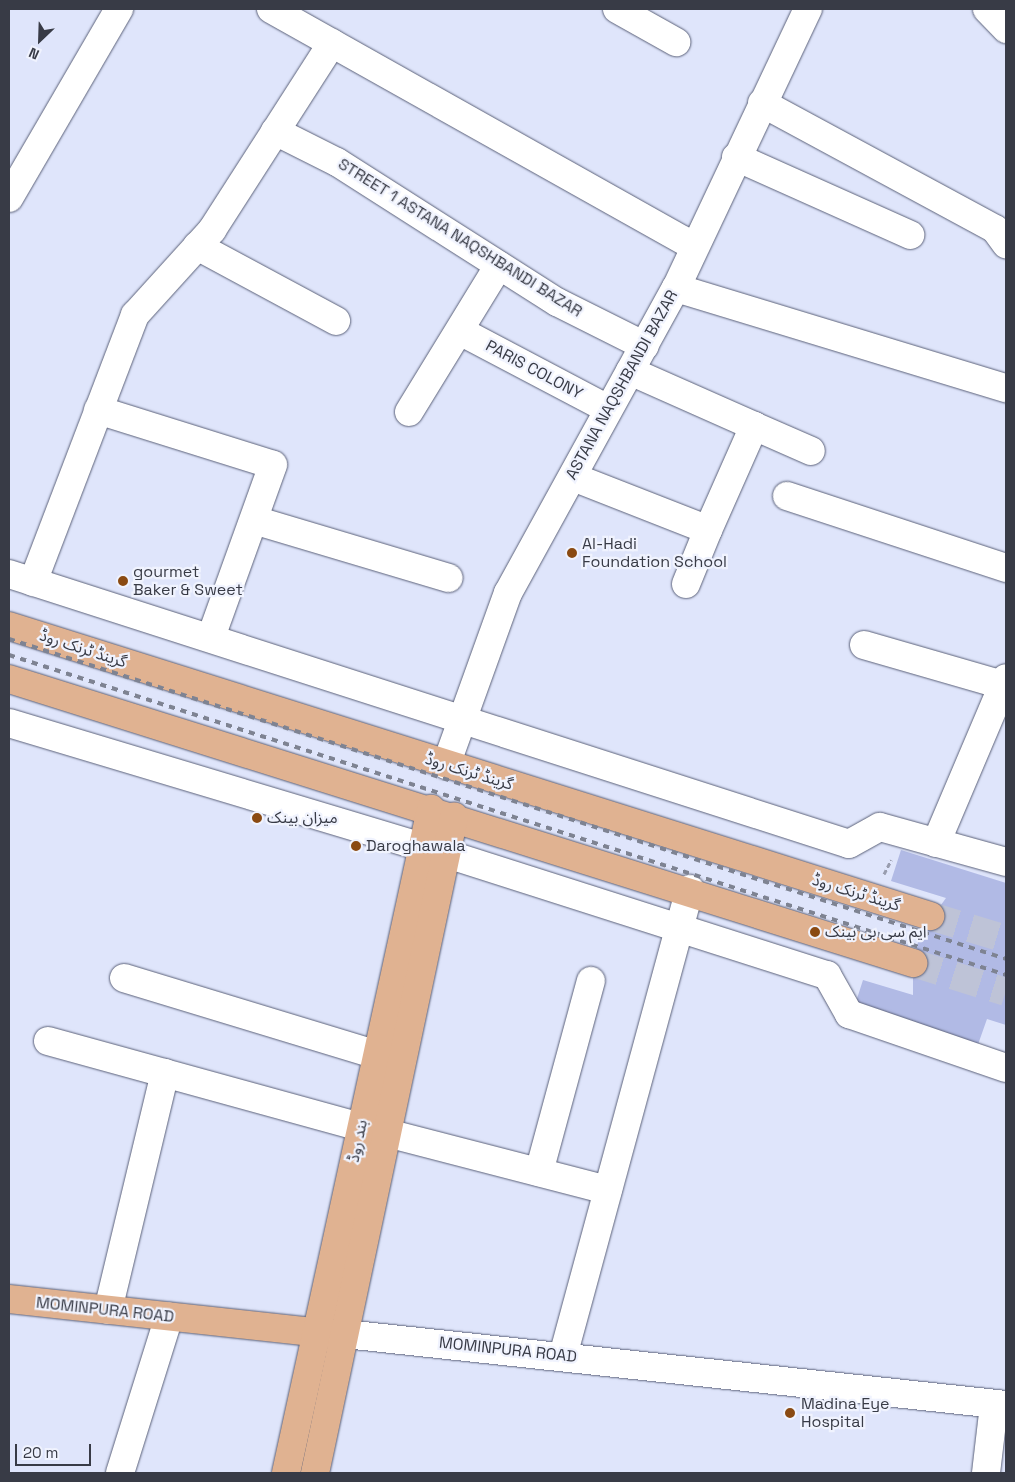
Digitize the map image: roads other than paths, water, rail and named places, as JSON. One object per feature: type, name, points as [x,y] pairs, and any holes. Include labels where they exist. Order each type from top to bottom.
[{"type":"main road","name":"گرینڈ ٹرنک روڈ","points":[[9,626],[930,916]]},
{"type":"main road","points":[[9,678],[690,889],[913,963]]},
{"type":"main road","name":"بند روڈ","points":[[286,1473],[377,1055],[443,813]]},
{"type":"main road","name":"بند روڈ","points":[[315,1473],[387,1133],[434,850]]},
{"type":"main road","name":"MOMINPURA ROAD","points":[[9,1299],[316,1333],[344,1334]]},
{"type":"street","points":[[9,198],[119,9]]},
{"type":"street","points":[[272,9],[694,246]]},
{"type":"street","points":[[617,9],[676,42]]},
{"type":"street","points":[[987,9],[1006,29]]},
{"type":"street","name":"ASTANA NAQSHBANDI BAZAR","points":[[446,765],[461,717],[508,594],[676,288],[762,103],[800,12]]},
{"type":"street","points":[[332,43],[197,246],[135,315],[98,410],[21,578],[212,637],[849,844],[880,827],[1006,862]]},
{"type":"street","points":[[762,103],[996,229],[1006,244]]},
{"type":"street","name":"STREET 1 ASTANA NAQSHBANDI BAZAR","points":[[275,131],[337,162],[557,302],[645,346]]},
{"type":"street","points":[[736,157],[910,235]]},
{"type":"street","points":[[197,246],[336,321]]},
{"type":"street","points":[[409,412],[499,265]]},
{"type":"street","points":[[676,288],[1006,388]]},
{"type":"street","name":"PARIS COLONY","points":[[460,331],[608,409]]},
{"type":"street","points":[[630,371],[811,451]]},
{"type":"street","points":[[98,410],[273,465],[212,637]]},
{"type":"street","points":[[686,584],[754,426]]},
{"type":"street","points":[[573,477],[708,530]]},
{"type":"street","points":[[788,496],[1006,568]]},
{"type":"street","points":[[254,520],[449,578]]},
{"type":"street","points":[[864,645],[1005,683],[936,843]]},
{"type":"street","points":[[9,724],[434,850],[827,976],[849,1014],[1006,1068]]},
{"type":"street","points":[[563,1356],[681,928],[690,889]]},
{"type":"street","points":[[124,978],[377,1055]]},
{"type":"street","points":[[539,1172],[591,981]]},
{"type":"street","points":[[48,1041],[361,1127]]},
{"type":"street","points":[[108,1310],[165,1073]]},
{"type":"street","points":[[387,1133],[608,1190]]},
{"type":"street","points":[[120,1473],[169,1317]]},
{"type":"street","name":"MOMINPURA ROAD","points":[[344,1334],[563,1356],[1000,1405]]},
{"type":"street","points":[[986,1473],[1000,1405]]},
{"type":"tunnel","points":[[930,916],[1006,939]]},
{"type":"tunnel","points":[[913,963],[1006,992]]},
{"type":"railway","points":[[9,639],[1006,959]]},
{"type":"railway","points":[[9,655],[1006,975]]},
{"type":"place","name":"Al-Hadi Foundation School","points":[[572,553]]},
{"type":"place","name":"gourmet Baker & Sweet","points":[[123,581]]},
{"type":"place","name":"میزان بینک","points":[[257,818]]},
{"type":"place","name":"Daroghawala","points":[[356,846]]},
{"type":"place","name":"ایم سی بی بینک","points":[[815,932]]},
{"type":"place","name":"Madina Eye Hospital","points":[[790,1413]]}]
